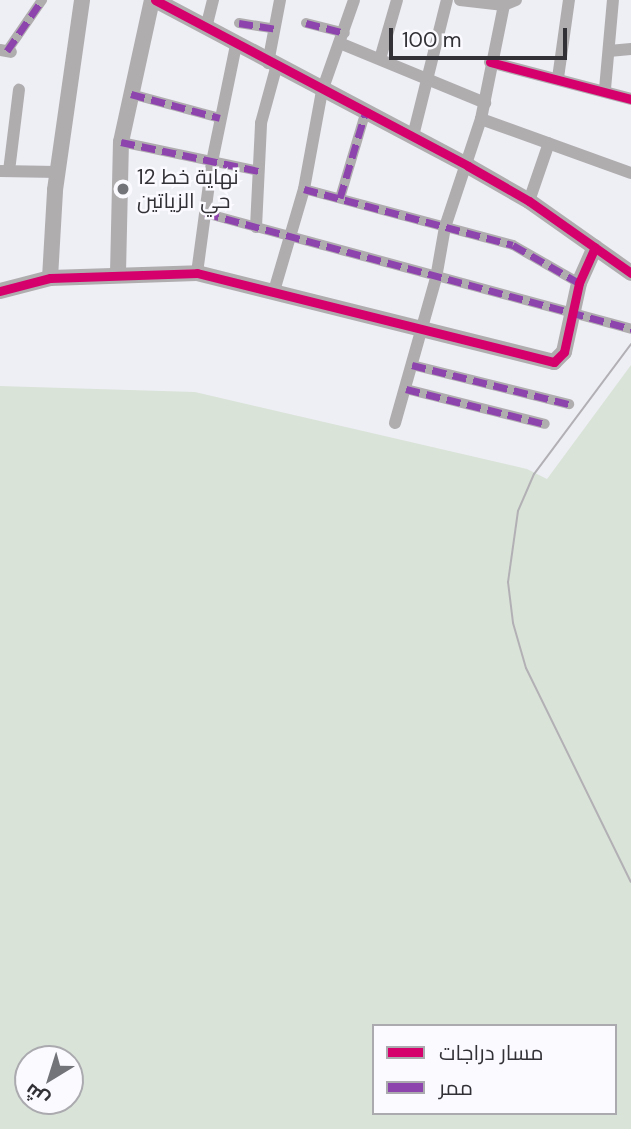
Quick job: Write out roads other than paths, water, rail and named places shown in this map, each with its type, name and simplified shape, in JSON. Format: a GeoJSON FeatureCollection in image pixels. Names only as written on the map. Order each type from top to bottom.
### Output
{"type":"FeatureCollection","features":[{"type":"Feature","properties":{"kind":"street"},"geometry":{"type":"LineString","coordinates":[[6,51],[42,0]]}},
{"type":"Feature","properties":{"kind":"street"},"geometry":{"type":"LineString","coordinates":[[50,278],[57,172],[82,0]]}},
{"type":"Feature","properties":{"kind":"street"},"geometry":{"type":"LineString","coordinates":[[118,273],[121,142],[153,0],[272,66],[366,111],[468,166],[529,201],[631,273]]}},
{"type":"Feature","properties":{"kind":"street"},"geometry":{"type":"LineString","coordinates":[[206,27],[213,0]]}},
{"type":"Feature","properties":{"kind":"street"},"geometry":{"type":"LineString","coordinates":[[256,227],[261,123],[272,66],[279,0]]}},
{"type":"Feature","properties":{"kind":"street"},"geometry":{"type":"LineString","coordinates":[[274,291],[304,189],[322,91],[343,38],[354,0]]}},
{"type":"Feature","properties":{"kind":"street"},"geometry":{"type":"LineString","coordinates":[[380,59],[397,0]]}},
{"type":"Feature","properties":{"kind":"street"},"geometry":{"type":"LineString","coordinates":[[413,136],[447,0]]}},
{"type":"Feature","properties":{"kind":"street"},"geometry":{"type":"LineString","coordinates":[[396,423],[436,278],[444,227],[468,166],[485,103],[490,62],[510,2],[460,0]]}},
{"type":"Feature","properties":{"kind":"street"},"geometry":{"type":"LineString","coordinates":[[558,78],[569,0]]}},
{"type":"Feature","properties":{"kind":"street"},"geometry":{"type":"LineString","coordinates":[[605,89],[613,0]]}},
{"type":"Feature","properties":{"kind":"street"},"geometry":{"type":"LineString","coordinates":[[239,23],[275,29]]}},
{"type":"Feature","properties":{"kind":"street"},"geometry":{"type":"LineString","coordinates":[[306,23],[343,38],[428,82],[485,103]]}},
{"type":"Feature","properties":{"kind":"street"},"geometry":{"type":"LineString","coordinates":[[197,273],[212,162],[236,45]]}},
{"type":"Feature","properties":{"kind":"street"},"geometry":{"type":"LineString","coordinates":[[610,51],[631,49]]}},
{"type":"Feature","properties":{"kind":"street"},"geometry":{"type":"LineString","coordinates":[[490,62],[605,89],[631,99]]}},
{"type":"Feature","properties":{"kind":"street"},"geometry":{"type":"LineString","coordinates":[[19,90],[4,171],[57,172]]}},
{"type":"Feature","properties":{"kind":"street"},"geometry":{"type":"LineString","coordinates":[[131,94],[220,118]]}},
{"type":"Feature","properties":{"kind":"street"},"geometry":{"type":"LineString","coordinates":[[340,198],[366,111]]}},
{"type":"Feature","properties":{"kind":"street"},"geometry":{"type":"LineString","coordinates":[[481,119],[631,173]]}},
{"type":"Feature","properties":{"kind":"street"},"geometry":{"type":"LineString","coordinates":[[121,142],[259,172]]}},
{"type":"Feature","properties":{"kind":"street"},"geometry":{"type":"LineString","coordinates":[[529,201],[549,143]]}},
{"type":"Feature","properties":{"kind":"street"},"geometry":{"type":"LineString","coordinates":[[304,189],[513,245],[579,284]]}},
{"type":"Feature","properties":{"kind":"street"},"geometry":{"type":"LineString","coordinates":[[205,213],[436,278],[573,310],[631,329]]}},
{"type":"Feature","properties":{"kind":"street"},"geometry":{"type":"LineString","coordinates":[[0,291],[50,278],[118,273],[197,273],[559,362],[579,284],[596,247]]}},
{"type":"Feature","properties":{"kind":"street"},"geometry":{"type":"LineString","coordinates":[[412,365],[569,404]]}},
{"type":"Feature","properties":{"kind":"street"},"geometry":{"type":"LineString","coordinates":[[406,389],[545,424]]}},
{"type":"Feature","properties":{"kind":"tram line"},"geometry":{"type":"LineString","coordinates":[[631,344],[534,474],[518,511],[508,582],[513,623],[526,668],[631,882]]}},
{"type":"Feature","properties":{"kind":"place","name":"نهاية خط 12 حي الزياتين"},"geometry":{"type":"Point","coordinates":[123,189]}}]}
